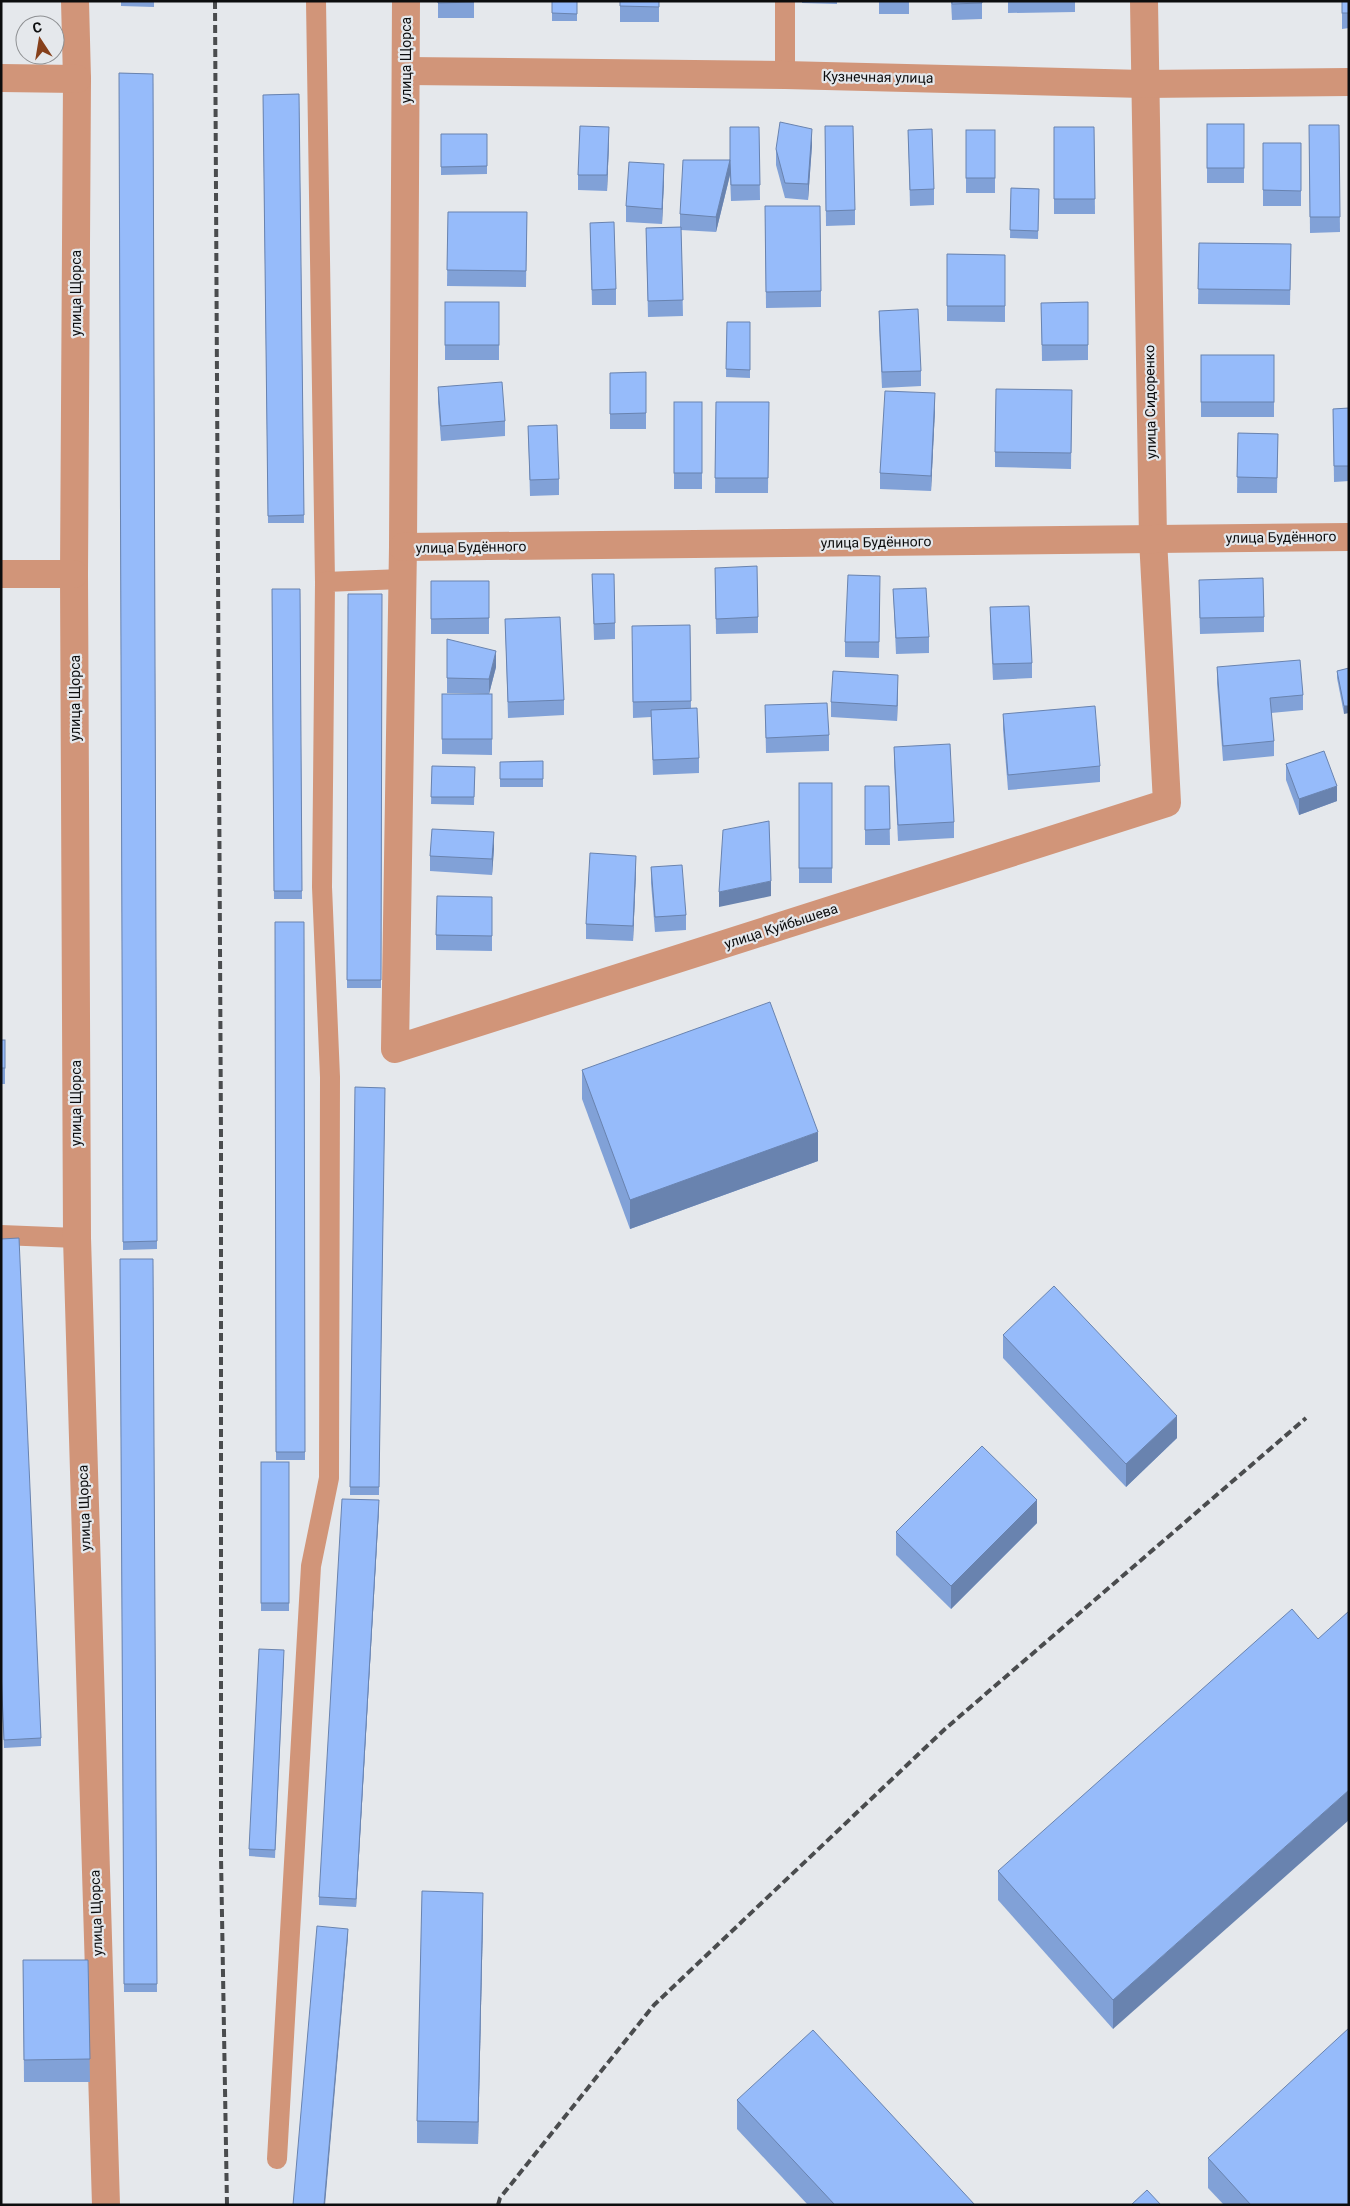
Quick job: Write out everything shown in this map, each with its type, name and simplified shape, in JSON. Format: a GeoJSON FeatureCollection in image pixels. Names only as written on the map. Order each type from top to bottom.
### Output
{"type":"FeatureCollection","features":[{"type":"Feature","properties":{"kind":"street","name":"улица Щорса"},"geometry":{"type":"LineString","coordinates":[[74,1],[78,79],[74,574],[77,1238],[106,2205]]}},
{"type":"Feature","properties":{"kind":"street","name":"улица Щорса"},"geometry":{"type":"LineString","coordinates":[[394,1048],[403,548],[406,1]]}},
{"type":"Feature","properties":{"kind":"street","name":"улица Сидоренко"},"geometry":{"type":"LineString","coordinates":[[1144,1],[1143,84],[1153,539],[1167,803]]}},
{"type":"Feature","properties":{"kind":"street","name":"Кузнечная улица"},"geometry":{"type":"LineString","coordinates":[[407,71],[785,75],[1143,84],[1349,82]]}},
{"type":"Feature","properties":{"kind":"street"},"geometry":{"type":"LineString","coordinates":[[1,78],[78,79]]}},
{"type":"Feature","properties":{"kind":"street","name":"улица Будённого"},"geometry":{"type":"LineString","coordinates":[[403,548],[1349,537]]}},
{"type":"Feature","properties":{"kind":"street"},"geometry":{"type":"LineString","coordinates":[[1,574],[74,574]]}},
{"type":"Feature","properties":{"kind":"street","name":"улица Куйбышева"},"geometry":{"type":"LineString","coordinates":[[394,1048],[1167,803]]}},
{"type":"Feature","properties":{"kind":"lane"},"geometry":{"type":"LineString","coordinates":[[277,2159],[311,1566],[330,1478],[330,1077],[322,887],[325,582],[316,1]]}},
{"type":"Feature","properties":{"kind":"lane"},"geometry":{"type":"LineString","coordinates":[[785,1],[785,75]]}},
{"type":"Feature","properties":{"kind":"lane"},"geometry":{"type":"LineString","coordinates":[[325,582],[402,579]]}},
{"type":"Feature","properties":{"kind":"lane"},"geometry":{"type":"LineString","coordinates":[[1,1235],[77,1238]]}},
{"type":"Feature","properties":{"kind":"building"},"geometry":{"type":"Polygon","coordinates":[[[438,1],[474,1],[474,2],[438,3],[438,1]]]}},
{"type":"Feature","properties":{"kind":"building"},"geometry":{"type":"Polygon","coordinates":[[[552,1],[577,1],[577,14],[552,13],[552,1]]]}},
{"type":"Feature","properties":{"kind":"building"},"geometry":{"type":"Polygon","coordinates":[[[620,1],[659,1],[659,7],[620,6],[620,1]]]}},
{"type":"Feature","properties":{"kind":"building"},"geometry":{"type":"Polygon","coordinates":[[[952,1],[982,1],[982,3],[952,4],[952,1]]]}},
{"type":"Feature","properties":{"kind":"building"},"geometry":{"type":"Polygon","coordinates":[[[1342,1],[1349,1],[1349,13],[1342,13],[1342,1]]]}},
{"type":"Feature","properties":{"kind":"building"},"geometry":{"type":"Polygon","coordinates":[[[119,73],[153,74],[157,1241],[123,1242],[119,73]]]}},
{"type":"Feature","properties":{"kind":"building"},"geometry":{"type":"Polygon","coordinates":[[[299,94],[304,515],[268,516],[263,95],[299,94]]]}},
{"type":"Feature","properties":{"kind":"building"},"geometry":{"type":"Polygon","coordinates":[[[780,122],[812,129],[808,184],[785,183],[776,149],[780,122]]]}},
{"type":"Feature","properties":{"kind":"building"},"geometry":{"type":"Polygon","coordinates":[[[1207,124],[1244,124],[1244,168],[1207,168],[1207,124]]]}},
{"type":"Feature","properties":{"kind":"building"},"geometry":{"type":"Polygon","coordinates":[[[1309,125],[1339,125],[1340,217],[1310,217],[1309,125]]]}},
{"type":"Feature","properties":{"kind":"building"},"geometry":{"type":"Polygon","coordinates":[[[580,126],[609,127],[607,175],[578,175],[580,126]]]}},
{"type":"Feature","properties":{"kind":"building"},"geometry":{"type":"Polygon","coordinates":[[[825,126],[853,126],[855,210],[826,211],[825,126]]]}},
{"type":"Feature","properties":{"kind":"building"},"geometry":{"type":"Polygon","coordinates":[[[730,127],[759,127],[760,185],[731,185],[730,127]]]}},
{"type":"Feature","properties":{"kind":"building"},"geometry":{"type":"Polygon","coordinates":[[[1054,127],[1094,127],[1095,199],[1054,199],[1054,127]]]}},
{"type":"Feature","properties":{"kind":"building"},"geometry":{"type":"Polygon","coordinates":[[[932,129],[934,189],[910,190],[908,130],[932,129]]]}},
{"type":"Feature","properties":{"kind":"building"},"geometry":{"type":"Polygon","coordinates":[[[966,130],[995,130],[995,178],[966,178],[966,130]]]}},
{"type":"Feature","properties":{"kind":"building"},"geometry":{"type":"Polygon","coordinates":[[[441,134],[487,134],[487,166],[441,167],[441,134]]]}},
{"type":"Feature","properties":{"kind":"building"},"geometry":{"type":"Polygon","coordinates":[[[1263,143],[1301,143],[1301,191],[1263,190],[1263,143]]]}},
{"type":"Feature","properties":{"kind":"building"},"geometry":{"type":"Polygon","coordinates":[[[683,160],[730,160],[716,217],[680,214],[683,160]]]}},
{"type":"Feature","properties":{"kind":"building"},"geometry":{"type":"Polygon","coordinates":[[[629,162],[664,164],[662,209],[626,206],[629,162]]]}},
{"type":"Feature","properties":{"kind":"building"},"geometry":{"type":"Polygon","coordinates":[[[1011,188],[1039,189],[1038,231],[1010,230],[1011,188]]]}},
{"type":"Feature","properties":{"kind":"building"},"geometry":{"type":"Polygon","coordinates":[[[765,206],[820,206],[821,291],[766,292],[765,206]]]}},
{"type":"Feature","properties":{"kind":"building"},"geometry":{"type":"Polygon","coordinates":[[[448,212],[527,212],[526,271],[447,270],[448,212]]]}},
{"type":"Feature","properties":{"kind":"building"},"geometry":{"type":"Polygon","coordinates":[[[614,222],[616,289],[592,290],[590,223],[614,222]]]}},
{"type":"Feature","properties":{"kind":"building"},"geometry":{"type":"Polygon","coordinates":[[[681,227],[683,300],[648,301],[646,228],[681,227]]]}},
{"type":"Feature","properties":{"kind":"building"},"geometry":{"type":"Polygon","coordinates":[[[1199,243],[1291,244],[1290,290],[1198,289],[1199,243]]]}},
{"type":"Feature","properties":{"kind":"building"},"geometry":{"type":"Polygon","coordinates":[[[947,254],[1005,255],[1005,306],[947,306],[947,254]]]}},
{"type":"Feature","properties":{"kind":"building"},"geometry":{"type":"Polygon","coordinates":[[[445,302],[499,302],[499,345],[445,345],[445,302]]]}},
{"type":"Feature","properties":{"kind":"building"},"geometry":{"type":"Polygon","coordinates":[[[1088,302],[1088,345],[1042,345],[1041,303],[1088,302]]]}},
{"type":"Feature","properties":{"kind":"building"},"geometry":{"type":"Polygon","coordinates":[[[918,309],[921,371],[882,372],[879,311],[918,309]]]}},
{"type":"Feature","properties":{"kind":"building"},"geometry":{"type":"Polygon","coordinates":[[[727,322],[750,322],[750,370],[726,369],[727,322]]]}},
{"type":"Feature","properties":{"kind":"building"},"geometry":{"type":"Polygon","coordinates":[[[1201,355],[1274,355],[1274,402],[1201,402],[1201,355]]]}},
{"type":"Feature","properties":{"kind":"building"},"geometry":{"type":"Polygon","coordinates":[[[646,372],[646,413],[610,414],[610,373],[646,372]]]}},
{"type":"Feature","properties":{"kind":"building"},"geometry":{"type":"Polygon","coordinates":[[[502,382],[505,421],[441,426],[438,387],[502,382]]]}},
{"type":"Feature","properties":{"kind":"building"},"geometry":{"type":"Polygon","coordinates":[[[996,389],[1072,390],[1071,453],[995,452],[996,389]]]}},
{"type":"Feature","properties":{"kind":"building"},"geometry":{"type":"Polygon","coordinates":[[[885,391],[935,393],[931,476],[880,473],[885,391]]]}},
{"type":"Feature","properties":{"kind":"building"},"geometry":{"type":"Polygon","coordinates":[[[674,402],[702,402],[702,473],[674,473],[674,402]]]}},
{"type":"Feature","properties":{"kind":"building"},"geometry":{"type":"Polygon","coordinates":[[[716,402],[769,402],[768,478],[715,478],[716,402]]]}},
{"type":"Feature","properties":{"kind":"building"},"geometry":{"type":"Polygon","coordinates":[[[1349,408],[1349,466],[1334,466],[1333,409],[1349,408]]]}},
{"type":"Feature","properties":{"kind":"building"},"geometry":{"type":"Polygon","coordinates":[[[557,425],[559,479],[530,480],[528,426],[557,425]]]}},
{"type":"Feature","properties":{"kind":"building"},"geometry":{"type":"Polygon","coordinates":[[[1238,433],[1278,434],[1277,478],[1237,477],[1238,433]]]}},
{"type":"Feature","properties":{"kind":"building"},"geometry":{"type":"Polygon","coordinates":[[[757,566],[758,617],[716,619],[715,568],[757,566]]]}},
{"type":"Feature","properties":{"kind":"building"},"geometry":{"type":"Polygon","coordinates":[[[592,574],[614,574],[615,623],[594,624],[592,574]]]}},
{"type":"Feature","properties":{"kind":"building"},"geometry":{"type":"Polygon","coordinates":[[[848,575],[880,576],[879,642],[845,642],[848,575]]]}},
{"type":"Feature","properties":{"kind":"building"},"geometry":{"type":"Polygon","coordinates":[[[1263,578],[1264,617],[1200,618],[1199,580],[1263,578]]]}},
{"type":"Feature","properties":{"kind":"building"},"geometry":{"type":"Polygon","coordinates":[[[431,581],[489,581],[489,618],[431,619],[431,581]]]}},
{"type":"Feature","properties":{"kind":"building"},"geometry":{"type":"Polygon","coordinates":[[[926,588],[929,637],[896,638],[893,589],[926,588]]]}},
{"type":"Feature","properties":{"kind":"building"},"geometry":{"type":"Polygon","coordinates":[[[272,589],[300,589],[302,891],[274,891],[272,589]]]}},
{"type":"Feature","properties":{"kind":"building"},"geometry":{"type":"Polygon","coordinates":[[[348,594],[382,594],[381,980],[347,980],[348,594]]]}},
{"type":"Feature","properties":{"kind":"building"},"geometry":{"type":"Polygon","coordinates":[[[1029,606],[1032,663],[993,664],[990,607],[1029,606]]]}},
{"type":"Feature","properties":{"kind":"building"},"geometry":{"type":"Polygon","coordinates":[[[560,617],[564,700],[508,702],[505,619],[560,617]]]}},
{"type":"Feature","properties":{"kind":"building"},"geometry":{"type":"Polygon","coordinates":[[[690,625],[691,701],[633,702],[632,626],[690,625]]]}},
{"type":"Feature","properties":{"kind":"building"},"geometry":{"type":"Polygon","coordinates":[[[447,639],[496,651],[489,679],[447,678],[447,639]]]}},
{"type":"Feature","properties":{"kind":"building"},"geometry":{"type":"Polygon","coordinates":[[[1300,660],[1303,695],[1270,698],[1274,741],[1223,746],[1217,667],[1300,660]]]}},
{"type":"Feature","properties":{"kind":"building"},"geometry":{"type":"Polygon","coordinates":[[[1349,668],[1349,706],[1344,706],[1337,671],[1349,668]]]}},
{"type":"Feature","properties":{"kind":"building"},"geometry":{"type":"Polygon","coordinates":[[[833,671],[898,675],[897,706],[831,702],[833,671]]]}},
{"type":"Feature","properties":{"kind":"building"},"geometry":{"type":"Polygon","coordinates":[[[442,694],[492,694],[492,739],[442,739],[442,694]]]}},
{"type":"Feature","properties":{"kind":"building"},"geometry":{"type":"Polygon","coordinates":[[[827,703],[829,735],[766,738],[765,705],[827,703]]]}},
{"type":"Feature","properties":{"kind":"building"},"geometry":{"type":"Polygon","coordinates":[[[1095,706],[1100,766],[1008,775],[1003,714],[1095,706]]]}},
{"type":"Feature","properties":{"kind":"building"},"geometry":{"type":"Polygon","coordinates":[[[697,708],[699,758],[653,760],[651,710],[697,708]]]}},
{"type":"Feature","properties":{"kind":"building"},"geometry":{"type":"Polygon","coordinates":[[[950,744],[954,822],[898,825],[894,747],[950,744]]]}},
{"type":"Feature","properties":{"kind":"building"},"geometry":{"type":"Polygon","coordinates":[[[1324,751],[1337,786],[1299,799],[1286,764],[1324,751]]]}},
{"type":"Feature","properties":{"kind":"building"},"geometry":{"type":"Polygon","coordinates":[[[543,761],[543,779],[500,779],[500,762],[543,761]]]}},
{"type":"Feature","properties":{"kind":"building"},"geometry":{"type":"Polygon","coordinates":[[[432,766],[475,767],[474,797],[431,797],[432,766]]]}},
{"type":"Feature","properties":{"kind":"building"},"geometry":{"type":"Polygon","coordinates":[[[799,783],[832,783],[832,868],[799,868],[799,783]]]}},
{"type":"Feature","properties":{"kind":"building"},"geometry":{"type":"Polygon","coordinates":[[[865,786],[889,786],[890,829],[865,830],[865,786]]]}},
{"type":"Feature","properties":{"kind":"building"},"geometry":{"type":"Polygon","coordinates":[[[769,821],[771,881],[719,892],[723,830],[769,821]]]}},
{"type":"Feature","properties":{"kind":"building"},"geometry":{"type":"Polygon","coordinates":[[[432,829],[494,832],[492,859],[430,856],[432,829]]]}},
{"type":"Feature","properties":{"kind":"building"},"geometry":{"type":"Polygon","coordinates":[[[590,853],[636,856],[633,926],[586,924],[590,853]]]}},
{"type":"Feature","properties":{"kind":"building"},"geometry":{"type":"Polygon","coordinates":[[[682,865],[686,915],[655,917],[651,867],[682,865]]]}},
{"type":"Feature","properties":{"kind":"building"},"geometry":{"type":"Polygon","coordinates":[[[437,896],[492,897],[492,936],[436,935],[437,896]]]}},
{"type":"Feature","properties":{"kind":"building"},"geometry":{"type":"Polygon","coordinates":[[[275,922],[304,922],[305,1452],[276,1452],[275,922]]]}},
{"type":"Feature","properties":{"kind":"building"},"geometry":{"type":"Polygon","coordinates":[[[770,1002],[818,1132],[630,1200],[582,1070],[770,1002]]]}},
{"type":"Feature","properties":{"kind":"building"},"geometry":{"type":"Polygon","coordinates":[[[1,1040],[5,1040],[5,1068],[1,1068],[1,1040]]]}},
{"type":"Feature","properties":{"kind":"building"},"geometry":{"type":"Polygon","coordinates":[[[355,1087],[385,1088],[379,1487],[350,1487],[355,1087]]]}},
{"type":"Feature","properties":{"kind":"building"},"geometry":{"type":"Polygon","coordinates":[[[19,1238],[41,1738],[4,1740],[1,1670],[1,1239],[19,1238]]]}},
{"type":"Feature","properties":{"kind":"building"},"geometry":{"type":"Polygon","coordinates":[[[120,1259],[153,1259],[157,1984],[124,1984],[120,1259]]]}},
{"type":"Feature","properties":{"kind":"building"},"geometry":{"type":"Polygon","coordinates":[[[1054,1286],[1177,1416],[1126,1464],[1003,1335],[1054,1286]]]}},
{"type":"Feature","properties":{"kind":"building"},"geometry":{"type":"Polygon","coordinates":[[[982,1446],[1037,1500],[951,1586],[896,1532],[982,1446]]]}},
{"type":"Feature","properties":{"kind":"building"},"geometry":{"type":"Polygon","coordinates":[[[261,1462],[289,1462],[289,1603],[261,1603],[261,1462]]]}},
{"type":"Feature","properties":{"kind":"building"},"geometry":{"type":"Polygon","coordinates":[[[342,1499],[379,1500],[356,1899],[319,1897],[342,1499]]]}},
{"type":"Feature","properties":{"kind":"building"},"geometry":{"type":"Polygon","coordinates":[[[1292,1609],[1318,1639],[1349,1611],[1349,1790],[1113,2000],[998,1871],[1292,1609]]]}},
{"type":"Feature","properties":{"kind":"building"},"geometry":{"type":"Polygon","coordinates":[[[259,1649],[284,1650],[275,1850],[249,1849],[259,1649]]]}},
{"type":"Feature","properties":{"kind":"building"},"geometry":{"type":"Polygon","coordinates":[[[422,1891],[483,1893],[478,2122],[417,2121],[422,1891]]]}},
{"type":"Feature","properties":{"kind":"building"},"geometry":{"type":"Polygon","coordinates":[[[317,1926],[348,1929],[324,2205],[293,2205],[317,1926]]]}},
{"type":"Feature","properties":{"kind":"building"},"geometry":{"type":"Polygon","coordinates":[[[23,1960],[88,1960],[90,2059],[24,2060],[23,1960]]]}},
{"type":"Feature","properties":{"kind":"building"},"geometry":{"type":"Polygon","coordinates":[[[1349,2028],[1349,2205],[1251,2205],[1208,2158],[1349,2028]]]}},
{"type":"Feature","properties":{"kind":"building"},"geometry":{"type":"Polygon","coordinates":[[[813,2030],[975,2205],[835,2205],[737,2100],[813,2030]]]}},
{"type":"Feature","properties":{"kind":"building"},"geometry":{"type":"Polygon","coordinates":[[[1147,2190],[1161,2205],[1131,2205],[1147,2190]]]}},
{"type":"Feature","properties":{"kind":"railway"},"geometry":{"type":"LineString","coordinates":[[215,1],[221,1137],[221,1857],[227,2205]]}},
{"type":"Feature","properties":{"kind":"railway"},"geometry":{"type":"LineString","coordinates":[[498,2205],[500,2198],[654,2005],[945,1729],[1306,1418]]}}]}
